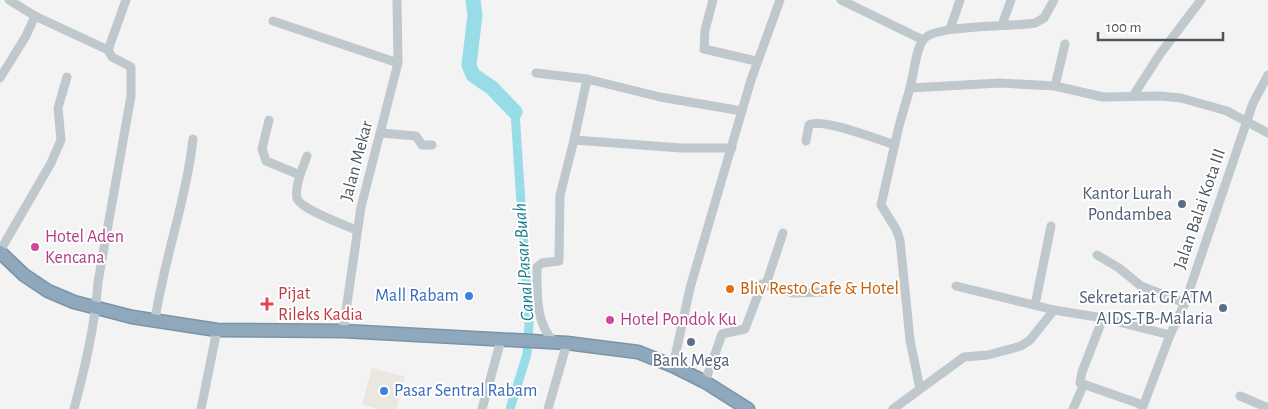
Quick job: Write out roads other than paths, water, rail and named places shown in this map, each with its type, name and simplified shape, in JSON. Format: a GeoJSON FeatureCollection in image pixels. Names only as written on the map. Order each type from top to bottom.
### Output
{"type":"FeatureCollection","features":[{"type":"Feature","properties":{"kind":"highway"},"geometry":{"type":"LineString","coordinates":[[0,252],[24,275],[48,291],[96,308],[218,330],[343,331],[567,343],[638,352],[705,382],[748,409]]}},
{"type":"Feature","properties":{"kind":"street"},"geometry":{"type":"LineString","coordinates":[[9,0],[35,16],[108,50],[112,57],[131,67],[132,71],[131,96],[98,282],[96,308],[88,352],[74,409]]}},
{"type":"Feature","properties":{"kind":"street"},"geometry":{"type":"LineString","coordinates":[[108,50],[126,0]]}},
{"type":"Feature","properties":{"kind":"street","name":"Jalan Mekar"},"geometry":{"type":"LineString","coordinates":[[343,331],[356,230],[365,187],[398,64],[398,0]]}},
{"type":"Feature","properties":{"kind":"street"},"geometry":{"type":"LineString","coordinates":[[713,0],[705,30],[704,50],[756,61]]}},
{"type":"Feature","properties":{"kind":"street"},"geometry":{"type":"LineString","coordinates":[[672,366],[690,288],[756,61],[780,0]]}},
{"type":"Feature","properties":{"kind":"street"},"geometry":{"type":"LineString","coordinates":[[841,0],[923,40]]}},
{"type":"Feature","properties":{"kind":"street"},"geometry":{"type":"LineString","coordinates":[[950,29],[960,0]]}},
{"type":"Feature","properties":{"kind":"street"},"geometry":{"type":"LineString","coordinates":[[1002,25],[1011,0]]}},
{"type":"Feature","properties":{"kind":"street"},"geometry":{"type":"LineString","coordinates":[[920,389],[910,340],[900,240],[896,229],[881,205],[923,40],[929,34],[950,29],[1039,22],[1044,18],[1054,0]]}},
{"type":"Feature","properties":{"kind":"street"},"geometry":{"type":"LineString","coordinates":[[1133,96],[1160,54],[1200,0]]}},
{"type":"Feature","properties":{"kind":"street"},"geometry":{"type":"LineString","coordinates":[[0,78],[26,36],[35,16]]}},
{"type":"Feature","properties":{"kind":"street"},"geometry":{"type":"LineString","coordinates":[[273,21],[398,64]]}},
{"type":"Feature","properties":{"kind":"street"},"geometry":{"type":"LineString","coordinates":[[1055,86],[1064,44]]}},
{"type":"Feature","properties":{"kind":"street"},"geometry":{"type":"LineString","coordinates":[[536,73],[587,78],[660,97],[742,111]]}},
{"type":"Feature","properties":{"kind":"street","name":"Jalan Balai Kota III"},"geometry":{"type":"LineString","coordinates":[[1143,407],[1170,335],[1185,303],[1260,86],[1268,75]]}},
{"type":"Feature","properties":{"kind":"street"},"geometry":{"type":"LineString","coordinates":[[0,252],[51,163],[61,140],[58,108],[67,77]]}},
{"type":"Feature","properties":{"kind":"street"},"geometry":{"type":"LineString","coordinates":[[548,342],[541,320],[537,267],[542,263],[557,262],[560,259],[560,195],[587,78]]}},
{"type":"Feature","properties":{"kind":"street"},"geometry":{"type":"LineString","coordinates":[[910,88],[1000,82],[1055,86],[1103,97],[1160,96],[1199,102],[1248,120],[1268,133]]}},
{"type":"Feature","properties":{"kind":"street"},"geometry":{"type":"LineString","coordinates":[[269,120],[262,155],[266,162],[271,165],[300,175]]}},
{"type":"Feature","properties":{"kind":"street"},"geometry":{"type":"LineString","coordinates":[[806,141],[809,125],[814,122],[895,145]]}},
{"type":"Feature","properties":{"kind":"street"},"geometry":{"type":"LineString","coordinates":[[381,133],[416,136],[422,144],[432,145]]}},
{"type":"Feature","properties":{"kind":"street"},"geometry":{"type":"LineString","coordinates":[[155,320],[166,263],[188,178],[193,139]]}},
{"type":"Feature","properties":{"kind":"street"},"geometry":{"type":"LineString","coordinates":[[574,140],[681,148],[732,148]]}},
{"type":"Feature","properties":{"kind":"street"},"geometry":{"type":"LineString","coordinates":[[307,156],[300,175],[296,197],[298,202],[356,230]]}},
{"type":"Feature","properties":{"kind":"street"},"geometry":{"type":"LineString","coordinates":[[1035,305],[1051,226]]}},
{"type":"Feature","properties":{"kind":"street"},"geometry":{"type":"LineString","coordinates":[[766,284],[783,233]]}},
{"type":"Feature","properties":{"kind":"street"},"geometry":{"type":"LineString","coordinates":[[1097,255],[1119,268],[1141,286],[1185,303]]}},
{"type":"Feature","properties":{"kind":"street"},"geometry":{"type":"LineString","coordinates":[[705,382],[722,334],[745,329],[761,286],[766,284],[793,293],[824,292]]}},
{"type":"Feature","properties":{"kind":"street"},"geometry":{"type":"LineString","coordinates":[[956,286],[1054,310],[1103,318],[1170,335]]}},
{"type":"Feature","properties":{"kind":"street"},"geometry":{"type":"LineString","coordinates":[[893,409],[964,357],[988,356],[1021,346],[1030,340],[1054,310]]}},
{"type":"Feature","properties":{"kind":"street"},"geometry":{"type":"LineString","coordinates":[[1073,409],[1082,386],[1080,381],[1082,372],[1103,318]]}},
{"type":"Feature","properties":{"kind":"street"},"geometry":{"type":"LineString","coordinates":[[200,409],[218,330]]}},
{"type":"Feature","properties":{"kind":"street"},"geometry":{"type":"LineString","coordinates":[[482,409],[506,340]]}},
{"type":"Feature","properties":{"kind":"street"},"geometry":{"type":"LineString","coordinates":[[548,409],[567,343]]}},
{"type":"Feature","properties":{"kind":"street"},"geometry":{"type":"LineString","coordinates":[[1082,386],[1143,407]]}},
{"type":"Feature","properties":{"kind":"street"},"geometry":{"type":"LineString","coordinates":[[1240,396],[1268,408]]}},
{"type":"Feature","properties":{"kind":"waterway"},"geometry":{"type":"LineString","coordinates":[[473,0],[475,15],[469,65],[473,75],[492,88],[515,112]]}},
{"type":"Feature","properties":{"kind":"waterway","name":"Canal Pasar Buah"},"geometry":{"type":"LineString","coordinates":[[510,409],[527,354],[529,325],[515,112]]}},
{"type":"Feature","properties":{"kind":"place","name":"Kantor Lurah Pondambea"},"geometry":{"type":"Point","coordinates":[1182,204]}},
{"type":"Feature","properties":{"kind":"place","name":"Hotel Aden Kencana"},"geometry":{"type":"Point","coordinates":[35,247]}},
{"type":"Feature","properties":{"kind":"place","name":"Bliv Resto Cafe & Hotel"},"geometry":{"type":"Point","coordinates":[730,289]}},
{"type":"Feature","properties":{"kind":"place","name":"Mall Rabam"},"geometry":{"type":"Point","coordinates":[469,296]}},
{"type":"Feature","properties":{"kind":"place","name":"Pijat Rileks Kadia"},"geometry":{"type":"Point","coordinates":[267,304]}},
{"type":"Feature","properties":{"kind":"place","name":"Sekretariat GF ATM AIDS-TB-Malaria"},"geometry":{"type":"Point","coordinates":[1223,308]}},
{"type":"Feature","properties":{"kind":"place","name":"Hotel Pondok Ku"},"geometry":{"type":"Point","coordinates":[610,320]}},
{"type":"Feature","properties":{"kind":"place","name":"Bank Mega"},"geometry":{"type":"Point","coordinates":[691,342]}},
{"type":"Feature","properties":{"kind":"place","name":"Pasar Sentral Rabam"},"geometry":{"type":"Point","coordinates":[384,391]}}]}
